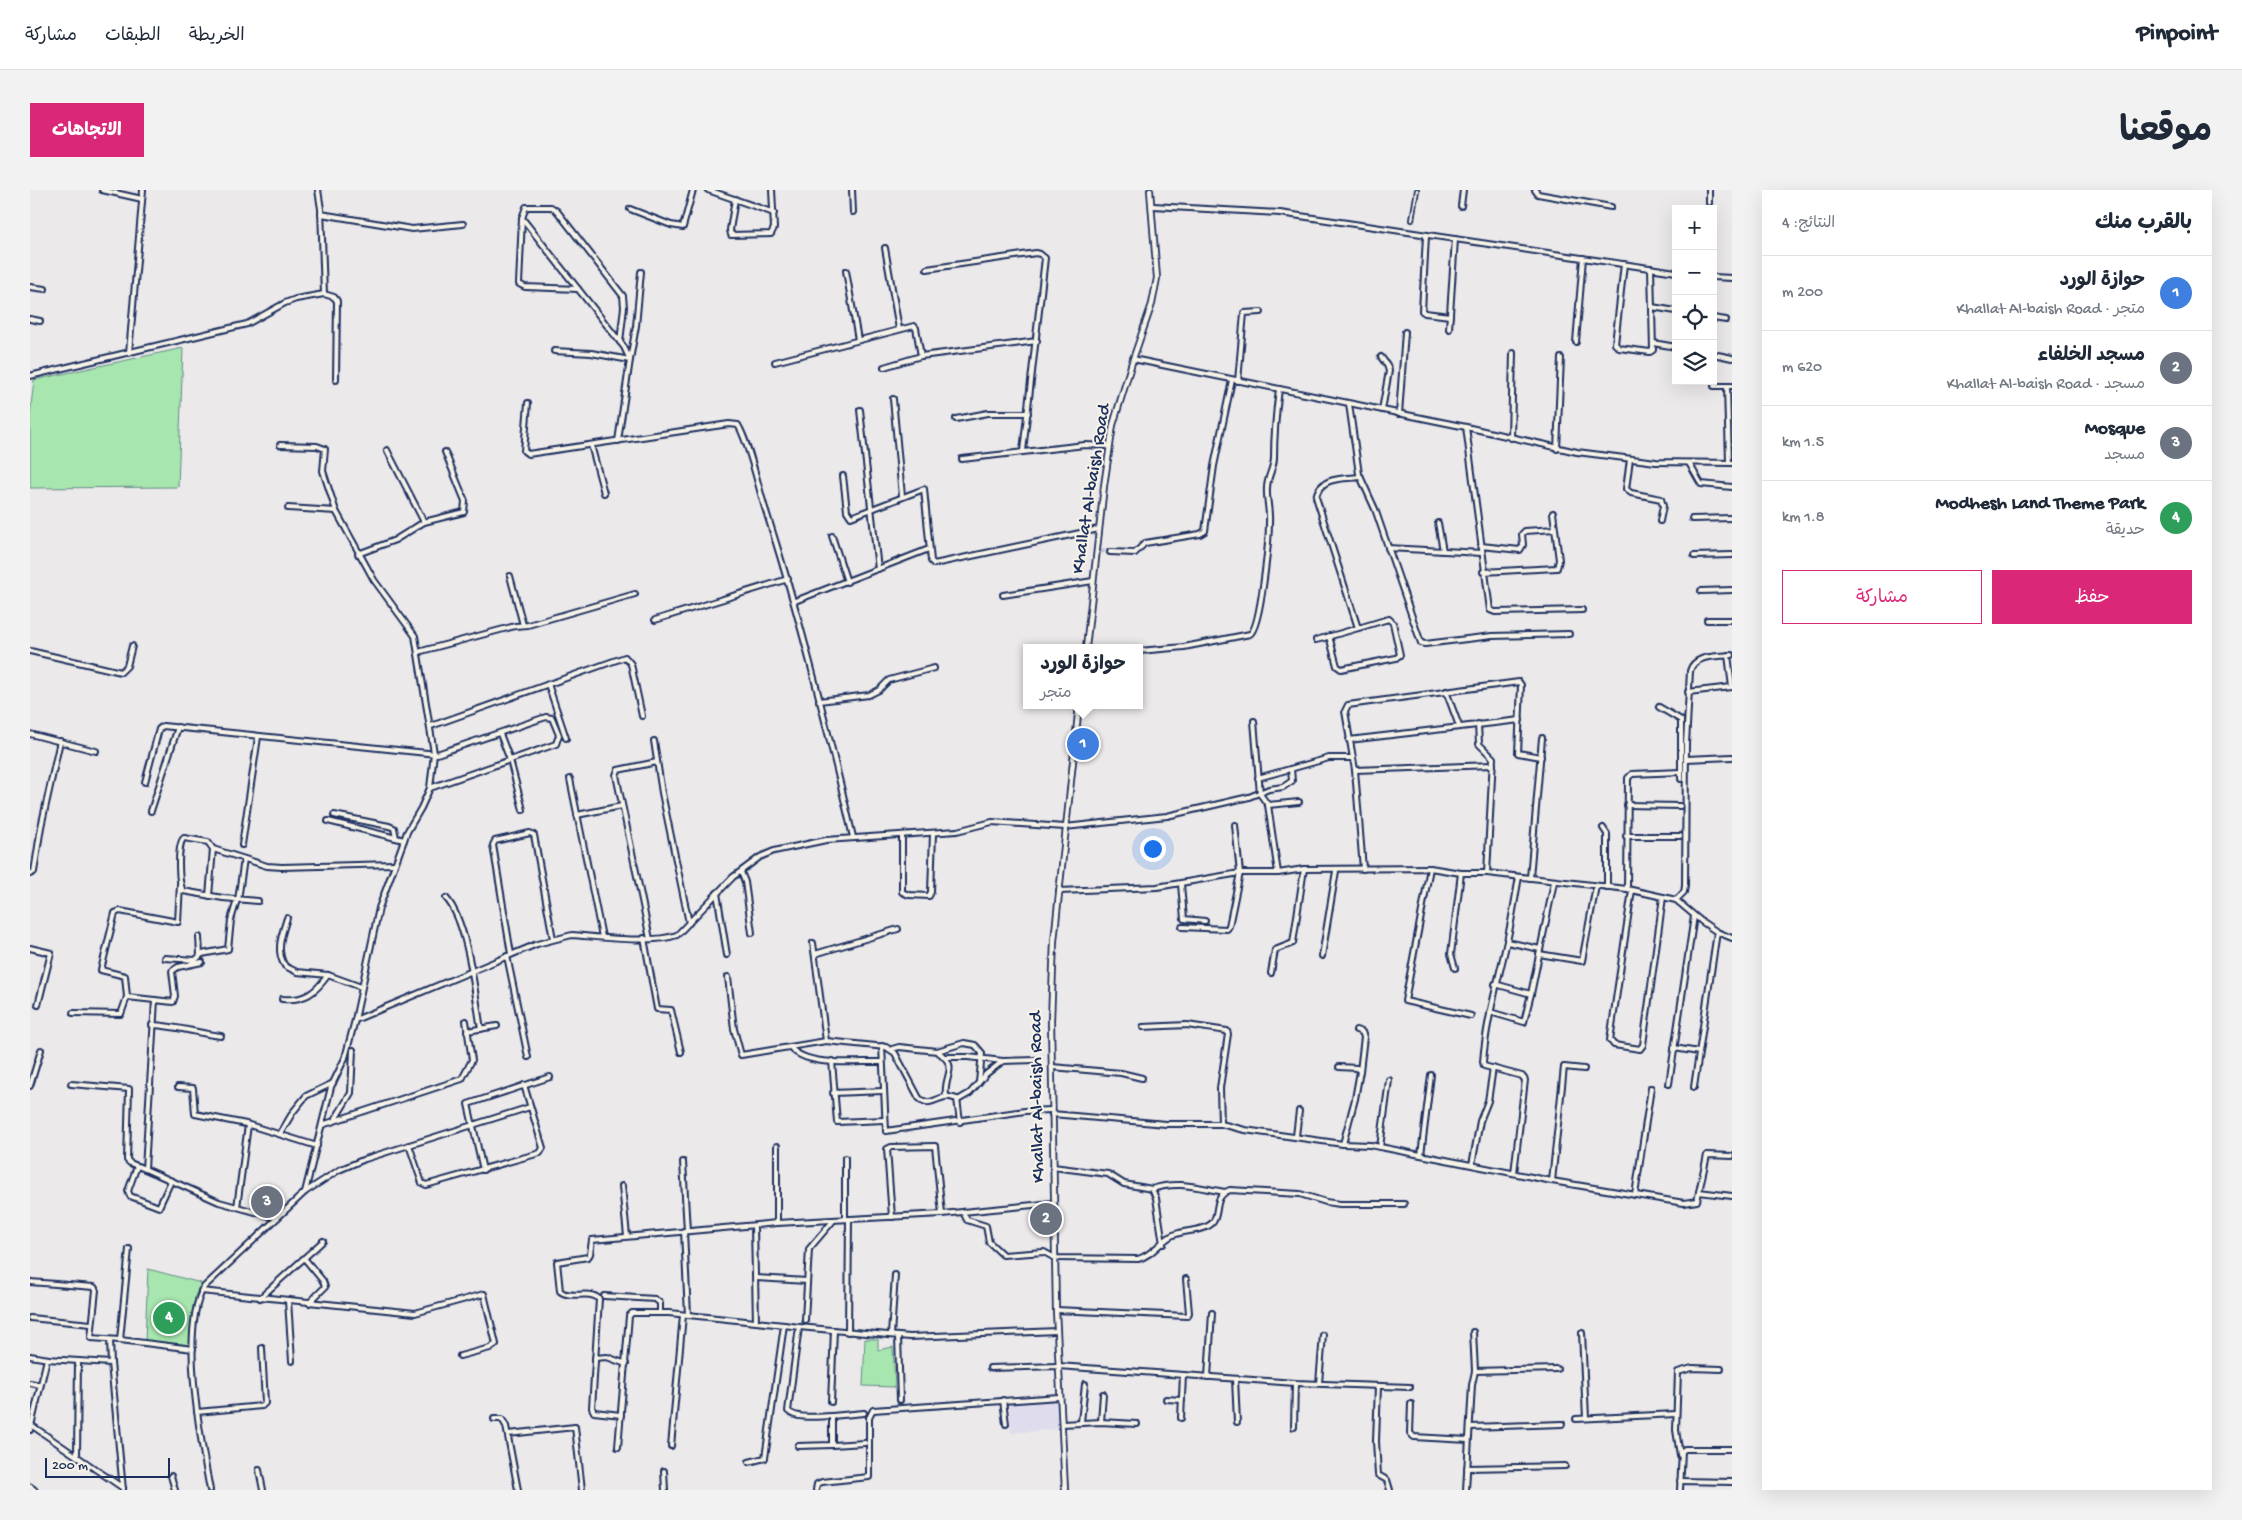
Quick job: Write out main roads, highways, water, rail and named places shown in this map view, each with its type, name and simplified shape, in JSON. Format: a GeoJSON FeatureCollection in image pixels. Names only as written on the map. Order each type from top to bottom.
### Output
{"type":"FeatureCollection","features":[{"type":"Feature","properties":{"kind":"main road"},"geometry":{"type":"LineString","coordinates":[[30,1487],[34,1490]]}},
{"type":"Feature","properties":{"kind":"tunnel"},"geometry":{"type":"LineString","coordinates":[[1101,551],[1110,552]]}},
{"type":"Feature","properties":{"kind":"place","name":"حوازة الورد"},"geometry":{"type":"Point","coordinates":[1083,744]}},
{"type":"Feature","properties":{"kind":"place","name":"Mosque"},"geometry":{"type":"Point","coordinates":[267,1202]}},
{"type":"Feature","properties":{"kind":"place","name":"مسجد الخلفاء"},"geometry":{"type":"Point","coordinates":[1046,1219]}},
{"type":"Feature","properties":{"kind":"place","name":"Modhesh Land Theme Park"},"geometry":{"type":"Point","coordinates":[169,1318]}}]}
